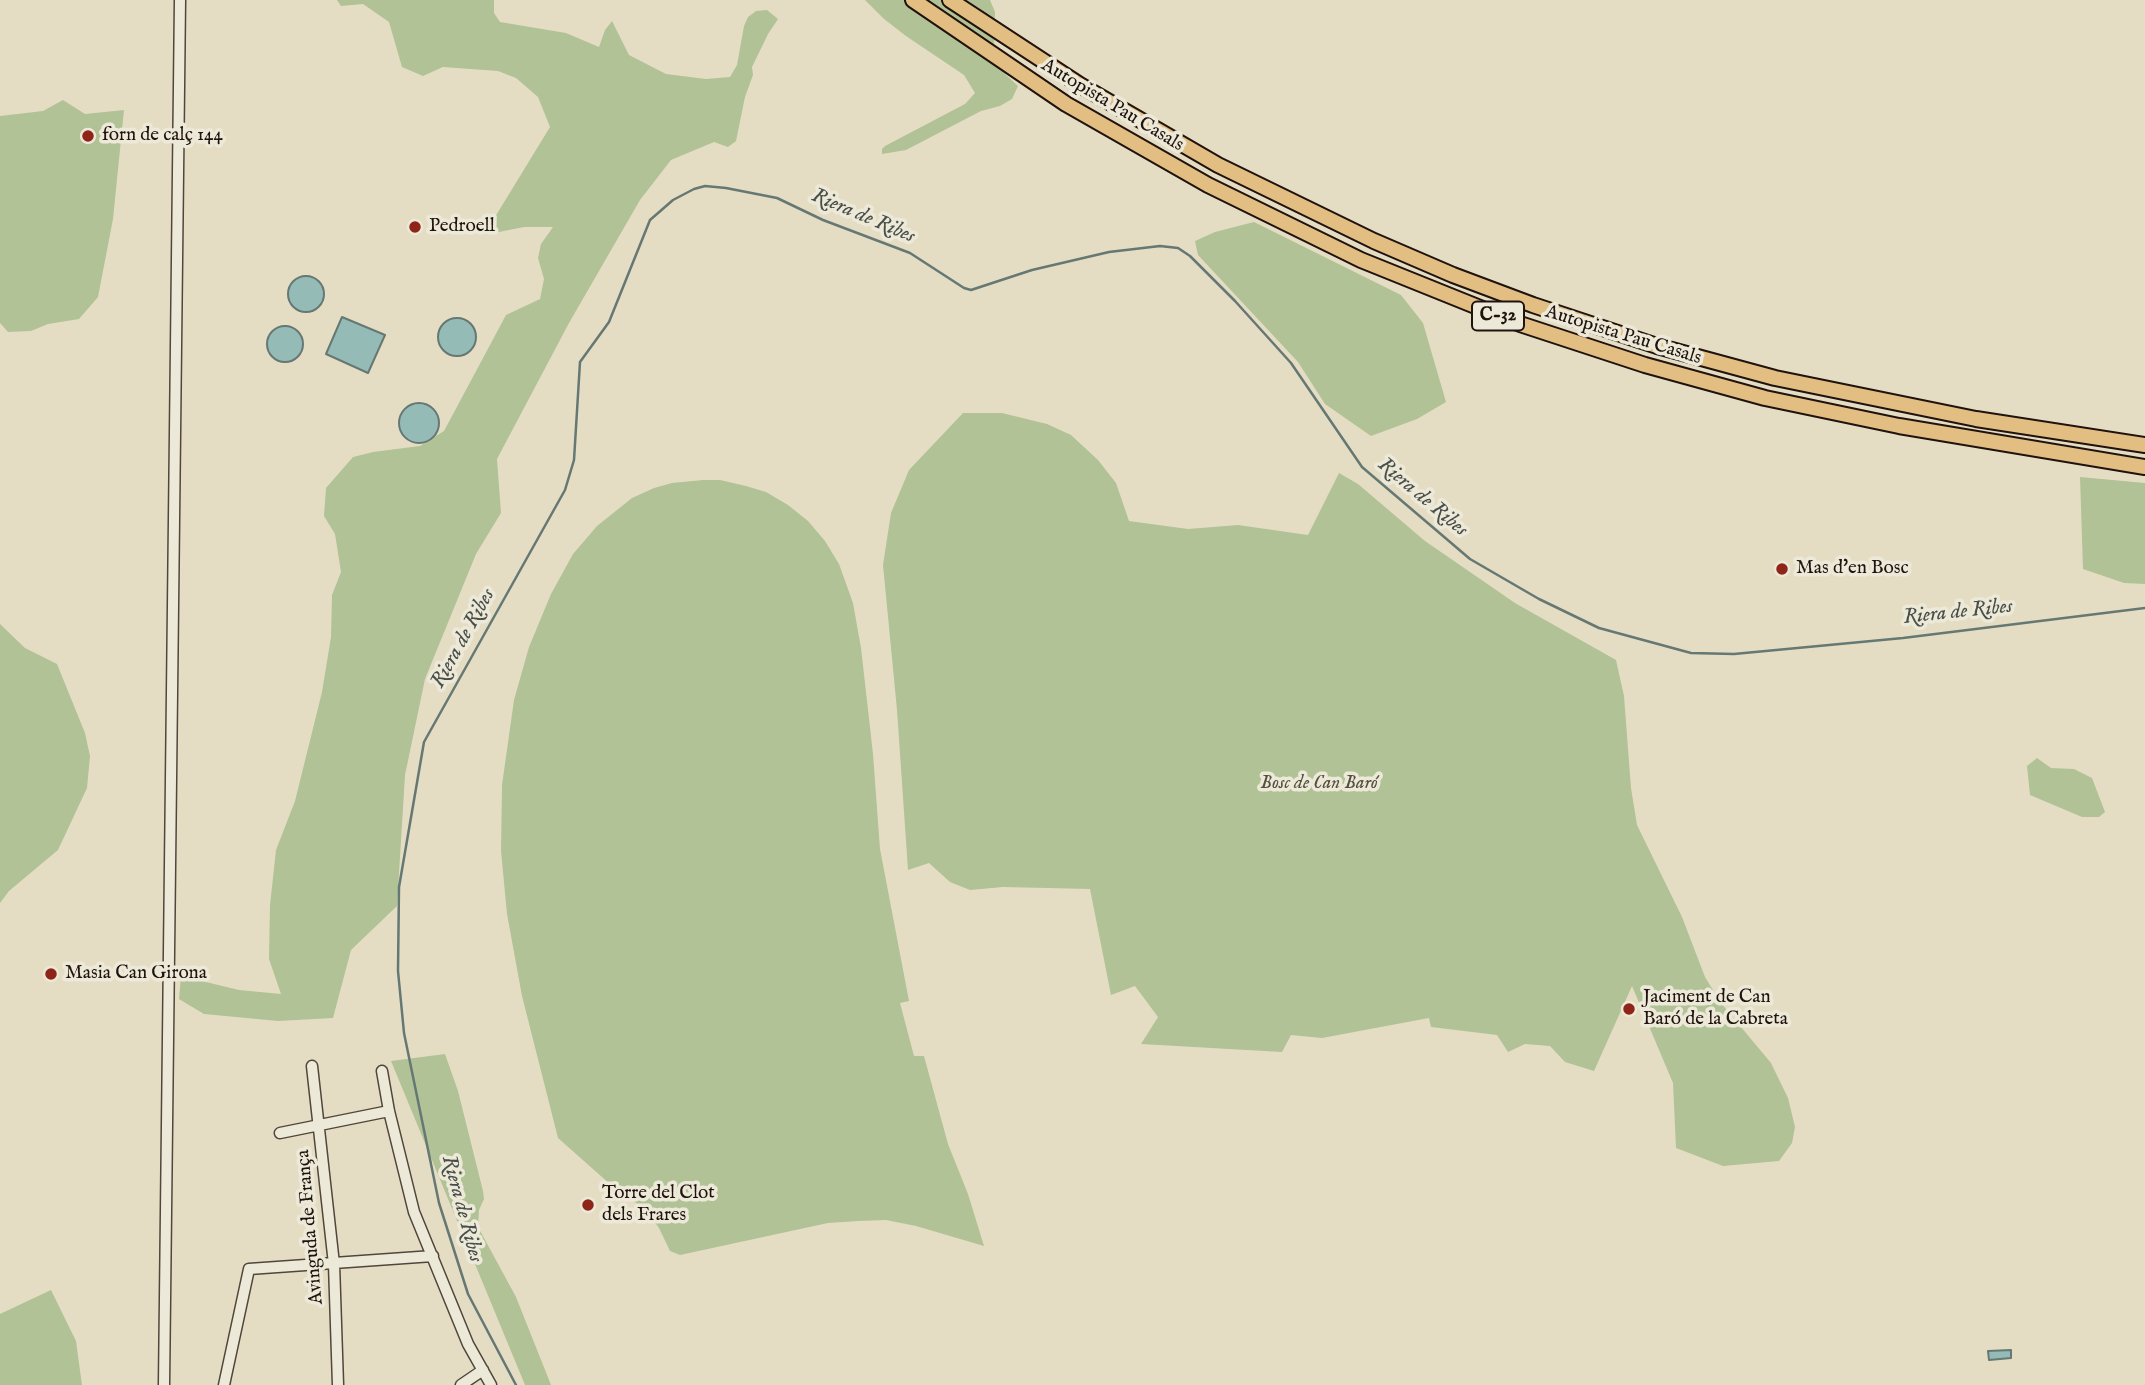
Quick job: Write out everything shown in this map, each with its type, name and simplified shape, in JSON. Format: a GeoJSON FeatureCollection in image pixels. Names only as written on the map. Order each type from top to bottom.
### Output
{"type":"FeatureCollection","features":[{"type":"Feature","properties":{"kind":"highway","name":"Autopista Pau Casals"},"geometry":{"type":"LineString","coordinates":[[913,0],[1066,104],[1208,185],[1361,260],[1520,324],[1645,365],[1776,400],[1899,426],[2145,467]]}},
{"type":"Feature","properties":{"kind":"highway","name":"Autopista Pau Casals"},"geometry":{"type":"LineString","coordinates":[[950,0],[1080,86],[1218,165],[1374,241],[1510,296],[1657,346],[1775,378],[1976,419],[2145,445]]}},
{"type":"Feature","properties":{"kind":"street"},"geometry":{"type":"LineString","coordinates":[[164,1385],[180,0]]}},
{"type":"Feature","properties":{"kind":"street","name":"Avinguda de França"},"geometry":{"type":"LineString","coordinates":[[312,1066],[334,1264],[338,1385]]}},
{"type":"Feature","properties":{"kind":"street"},"geometry":{"type":"LineString","coordinates":[[382,1071],[414,1212],[468,1344],[491,1385]]}},
{"type":"Feature","properties":{"kind":"street"},"geometry":{"type":"LineString","coordinates":[[281,1133],[389,1111]]}},
{"type":"Feature","properties":{"kind":"street"},"geometry":{"type":"LineString","coordinates":[[224,1385],[249,1269],[433,1256]]}},
{"type":"Feature","properties":{"kind":"street"},"geometry":{"type":"LineString","coordinates":[[461,1385],[483,1370]]}},
{"type":"Feature","properties":{"kind":"green space"},"geometry":{"type":"Polygon","coordinates":[[[337,0],[494,0],[494,13],[500,22],[566,33],[599,47],[605,30],[612,21],[629,55],[666,74],[706,79],[730,77],[737,65],[748,17],[756,11],[767,10],[778,19],[752,67],[753,75],[745,97],[736,141],[728,147],[714,142],[671,160],[640,200],[569,323],[497,459],[501,513],[476,554],[425,679],[405,775],[397,906],[351,950],[333,1018],[278,1021],[204,1014],[179,999],[181,976],[239,990],[281,994],[269,959],[270,905],[276,850],[295,801],[322,692],[331,637],[332,595],[341,572],[335,534],[324,516],[326,488],[353,457],[420,446],[444,431],[506,315],[540,299],[544,279],[538,258],[541,244],[553,227],[524,227],[484,235],[550,127],[538,97],[516,78],[498,71],[443,67],[423,76],[402,67],[389,22],[363,4],[341,6],[337,0]]]}},
{"type":"Feature","properties":{"kind":"green space"},"geometry":{"type":"Polygon","coordinates":[[[865,0],[990,0],[995,12],[994,49],[1004,73],[1018,86],[1012,99],[1000,106],[981,111],[906,150],[882,154],[885,146],[965,104],[975,93],[964,75],[906,36],[865,0]]]}},
{"type":"Feature","properties":{"kind":"green space"},"geometry":{"type":"Polygon","coordinates":[[[63,100],[85,114],[124,110],[113,219],[98,297],[79,319],[48,324],[31,331],[8,332],[0,323],[0,116],[43,111],[63,100]]]}},
{"type":"Feature","properties":{"kind":"green space"},"geometry":{"type":"Polygon","coordinates":[[[1254,222],[1401,295],[1423,323],[1446,402],[1417,419],[1371,436],[1325,404],[1298,362],[1198,255],[1195,241],[1215,232],[1254,222]]]}},
{"type":"Feature","properties":{"kind":"green space","name":"Bosc de Can Baró"},"geometry":{"type":"Polygon","coordinates":[[[963,413],[1002,413],[1047,424],[1071,435],[1098,460],[1116,483],[1129,521],[1188,529],[1238,525],[1308,535],[1339,473],[1358,484],[1425,541],[1515,603],[1616,660],[1624,696],[1631,788],[1637,825],[1682,917],[1705,977],[1721,1003],[1771,1063],[1788,1098],[1795,1127],[1792,1143],[1779,1161],[1723,1166],[1676,1148],[1673,1083],[1632,986],[1594,1071],[1565,1062],[1550,1046],[1525,1044],[1508,1052],[1497,1035],[1431,1027],[1429,1018],[1322,1038],[1291,1035],[1282,1052],[1141,1044],[1158,1017],[1135,986],[1111,995],[1090,889],[1003,887],[970,890],[950,882],[929,863],[908,870],[897,710],[883,565],[891,513],[909,470],[963,413]]]}},
{"type":"Feature","properties":{"kind":"green space"},"geometry":{"type":"Polygon","coordinates":[[[2080,477],[2145,483],[2145,584],[2124,583],[2083,569],[2080,477]]]}},
{"type":"Feature","properties":{"kind":"green space"},"geometry":{"type":"Polygon","coordinates":[[[720,480],[746,486],[766,492],[788,505],[808,521],[839,564],[853,603],[861,648],[880,849],[909,1001],[900,1003],[914,1056],[924,1056],[948,1144],[968,1194],[984,1246],[886,1220],[828,1223],[680,1255],[670,1251],[659,1228],[646,1210],[611,1185],[558,1138],[522,996],[507,914],[501,851],[502,785],[514,700],[529,647],[551,594],[573,554],[597,526],[632,498],[654,488],[720,480]]]}},
{"type":"Feature","properties":{"kind":"green space"},"geometry":{"type":"Polygon","coordinates":[[[0,624],[25,648],[57,664],[85,733],[90,756],[87,788],[58,850],[9,891],[0,903],[0,624]]]}},
{"type":"Feature","properties":{"kind":"green space"},"geometry":{"type":"Polygon","coordinates":[[[2037,758],[2051,768],[2074,769],[2092,778],[2105,812],[2099,817],[2082,817],[2030,795],[2027,766],[2037,758]]]}},
{"type":"Feature","properties":{"kind":"green space"},"geometry":{"type":"Polygon","coordinates":[[[445,1054],[458,1091],[483,1191],[478,1227],[516,1297],[551,1385],[525,1385],[391,1061],[445,1054]]]}},
{"type":"Feature","properties":{"kind":"green space"},"geometry":{"type":"Polygon","coordinates":[[[51,1290],[76,1341],[82,1385],[0,1385],[0,1314],[51,1290]]]}},
{"type":"Feature","properties":{"kind":"water"},"geometry":{"type":"Polygon","coordinates":[[[306,276],[319,281],[324,294],[319,307],[306,312],[293,307],[288,294],[293,281],[306,276]]]}},
{"type":"Feature","properties":{"kind":"water"},"geometry":{"type":"Polygon","coordinates":[[[342,317],[385,335],[368,373],[326,354],[342,317]]]}},
{"type":"Feature","properties":{"kind":"water"},"geometry":{"type":"Polygon","coordinates":[[[457,318],[471,323],[476,337],[471,351],[457,356],[443,351],[438,337],[443,323],[457,318]]]}},
{"type":"Feature","properties":{"kind":"water"},"geometry":{"type":"Polygon","coordinates":[[[285,326],[298,331],[303,344],[298,357],[285,362],[272,357],[267,344],[272,331],[285,326]]]}},
{"type":"Feature","properties":{"kind":"water"},"geometry":{"type":"Polygon","coordinates":[[[419,403],[433,409],[439,423],[433,437],[419,443],[405,437],[399,423],[405,409],[419,403]]]}},
{"type":"Feature","properties":{"kind":"water"},"geometry":{"type":"Polygon","coordinates":[[[2011,1350],[2011,1358],[1989,1360],[1988,1351],[2011,1350]]]}},
{"type":"Feature","properties":{"kind":"waterway","name":"Riera de Ribes"},"geometry":{"type":"LineString","coordinates":[[516,1385],[468,1294],[439,1203],[404,1033],[398,971],[399,887],[424,742],[565,490],[574,460],[580,362],[609,322],[650,220],[673,200],[694,189],[705,186],[726,188],[777,198],[823,220],[910,253],[971,290],[1032,270],[1109,252],[1160,246],[1178,248],[1190,256],[1235,301],[1291,363],[1362,467],[1470,559],[1539,599],[1599,628],[1691,653],[1734,654],[1903,638],[2145,608]]}},
{"type":"Feature","properties":{"kind":"place","name":"forn de calç 144"},"geometry":{"type":"Point","coordinates":[88,136]}},
{"type":"Feature","properties":{"kind":"place","name":"Pedroell"},"geometry":{"type":"Point","coordinates":[415,227]}},
{"type":"Feature","properties":{"kind":"place","name":"Mas d'en Bosc"},"geometry":{"type":"Point","coordinates":[1782,569]}},
{"type":"Feature","properties":{"kind":"place","name":"Masia Can Girona"},"geometry":{"type":"Point","coordinates":[51,974]}},
{"type":"Feature","properties":{"kind":"place","name":"Jaciment de Can Baró de la Cabreta"},"geometry":{"type":"Point","coordinates":[1629,1009]}},
{"type":"Feature","properties":{"kind":"place","name":"Torre del Clot dels Frares"},"geometry":{"type":"Point","coordinates":[588,1205]}}]}
